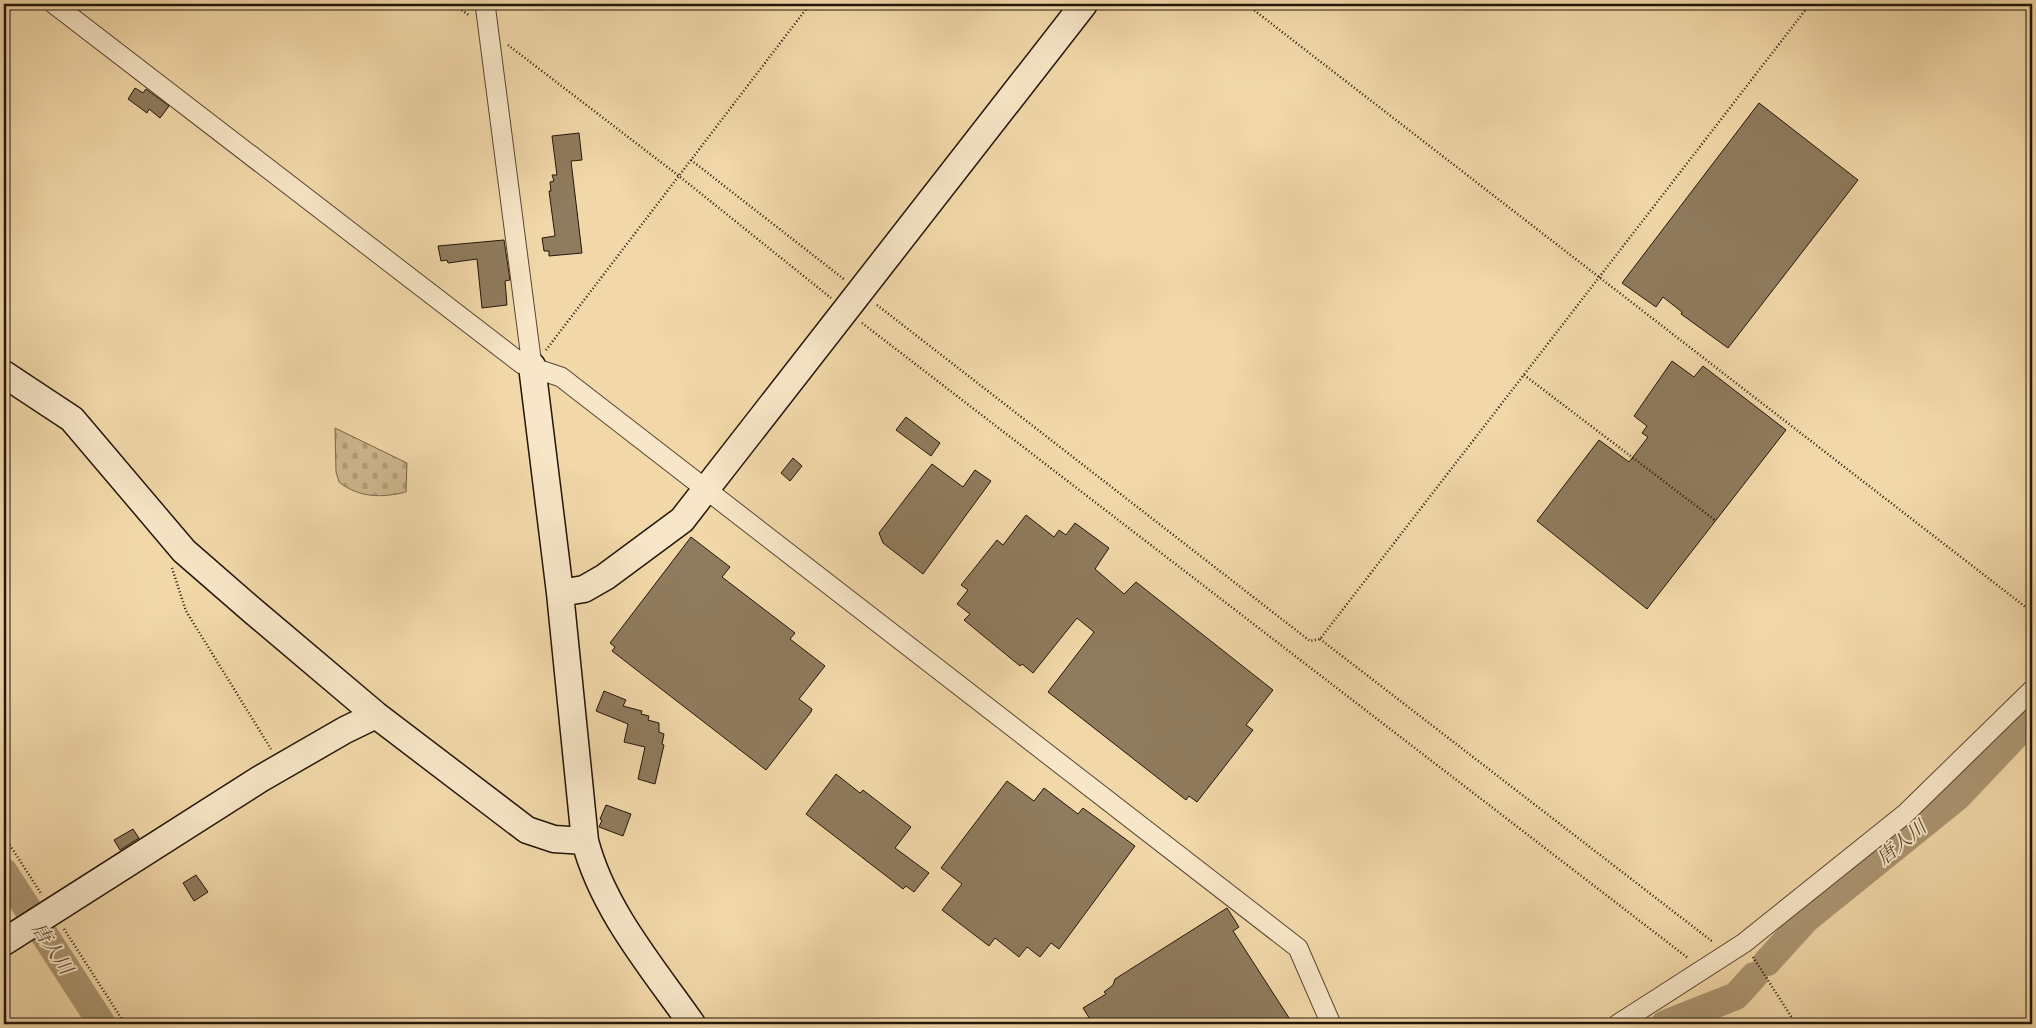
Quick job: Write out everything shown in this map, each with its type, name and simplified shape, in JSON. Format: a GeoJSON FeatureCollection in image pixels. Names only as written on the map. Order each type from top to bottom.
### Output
{"type":"FeatureCollection","features":[{"type":"Feature","properties":{"kind":"street"},"geometry":{"type":"LineString","coordinates":[[54,4],[522,364],[561,377],[1298,948],[1331,1024]]}},
{"type":"Feature","properties":{"kind":"street"},"geometry":{"type":"LineString","coordinates":[[485,4],[560,593],[585,841],[592,866],[622,924],[692,1024]]}},
{"type":"Feature","properties":{"kind":"street"},"geometry":{"type":"LineString","coordinates":[[560,593],[584,590],[605,577],[682,520],[1084,4]]}},
{"type":"Feature","properties":{"kind":"street"},"geometry":{"type":"LineString","coordinates":[[4,374],[72,419],[184,551],[376,716],[527,830],[554,839],[585,841]]}},
{"type":"Feature","properties":{"kind":"street"},"geometry":{"type":"LineString","coordinates":[[1618,1024],[1736,948],[1905,814],[2032,690]]}},
{"type":"Feature","properties":{"kind":"street"},"geometry":{"type":"LineString","coordinates":[[4,942],[283,766],[345,730],[376,716]]}},
{"type":"Feature","properties":{"kind":"path"},"geometry":{"type":"LineString","coordinates":[[453,4],[679,176],[853,301],[1310,641],[1320,639],[1810,4]]}},
{"type":"Feature","properties":{"kind":"path"},"geometry":{"type":"LineString","coordinates":[[532,366],[557,337],[810,4]]}},
{"type":"Feature","properties":{"kind":"path"},"geometry":{"type":"LineString","coordinates":[[1246,4],[2032,612]]}},
{"type":"Feature","properties":{"kind":"path"},"geometry":{"type":"LineString","coordinates":[[691,160],[853,301],[1704,969]]}},
{"type":"Feature","properties":{"kind":"path"},"geometry":{"type":"LineString","coordinates":[[1524,375],[1716,521]]}},
{"type":"Feature","properties":{"kind":"path"},"geometry":{"type":"LineString","coordinates":[[171,565],[186,611],[283,766]]}},
{"type":"Feature","properties":{"kind":"path"},"geometry":{"type":"LineString","coordinates":[[1320,639],[1736,948],[1796,1024]]}},
{"type":"Feature","properties":{"kind":"green space"},"geometry":{"type":"Polygon","coordinates":[[[335,428],[407,463],[406,492],[380,496],[363,494],[339,482],[336,472],[335,428]]]}},
{"type":"Feature","properties":{"kind":"building"},"geometry":{"type":"Polygon","coordinates":[[[135,88],[143,93],[146,89],[169,106],[160,118],[149,109],[147,113],[128,99],[135,88]]]}},
{"type":"Feature","properties":{"kind":"building"},"geometry":{"type":"Polygon","coordinates":[[[1759,103],[1858,180],[1728,348],[1681,314],[1682,312],[1663,297],[1656,307],[1622,283],[1759,103]]]}},
{"type":"Feature","properties":{"kind":"building"},"geometry":{"type":"Polygon","coordinates":[[[579,133],[582,160],[571,161],[582,253],[549,256],[549,251],[544,251],[542,238],[555,236],[549,191],[551,191],[550,182],[554,181],[552,175],[557,175],[552,136],[579,133]]]}},
{"type":"Feature","properties":{"kind":"building"},"geometry":{"type":"Polygon","coordinates":[[[504,240],[510,280],[505,281],[507,305],[482,308],[477,259],[448,263],[447,260],[441,261],[438,246],[504,240]]]}},
{"type":"Feature","properties":{"kind":"building"},"geometry":{"type":"Polygon","coordinates":[[[1672,361],[1694,377],[1703,366],[1786,430],[1647,609],[1537,521],[1599,440],[1629,462],[1648,437],[1642,433],[1647,426],[1634,416],[1672,361]]]}},
{"type":"Feature","properties":{"kind":"building"},"geometry":{"type":"Polygon","coordinates":[[[906,417],[940,443],[931,456],[896,430],[906,417]]]}},
{"type":"Feature","properties":{"kind":"building"},"geometry":{"type":"Polygon","coordinates":[[[793,458],[802,466],[790,481],[781,473],[793,458]]]}},
{"type":"Feature","properties":{"kind":"building"},"geometry":{"type":"Polygon","coordinates":[[[932,464],[963,487],[975,470],[991,481],[923,574],[883,543],[879,533],[932,464]]]}},
{"type":"Feature","properties":{"kind":"building"},"geometry":{"type":"Polygon","coordinates":[[[1026,515],[1054,537],[1059,530],[1066,535],[1075,523],[1109,548],[1095,569],[1124,594],[1136,582],[1273,690],[1246,725],[1253,730],[1197,802],[1189,796],[1186,800],[1048,692],[1094,632],[1077,618],[1033,673],[1022,664],[1020,666],[964,620],[970,614],[957,604],[968,590],[961,585],[997,540],[1003,545],[1026,515]]]}},
{"type":"Feature","properties":{"kind":"building"},"geometry":{"type":"Polygon","coordinates":[[[691,537],[730,567],[722,577],[795,633],[790,639],[825,666],[799,699],[812,709],[811,712],[766,770],[612,651],[615,647],[610,643],[691,537]]]}},
{"type":"Feature","properties":{"kind":"building"},"geometry":{"type":"Polygon","coordinates":[[[604,691],[626,700],[623,706],[642,711],[641,714],[649,716],[648,720],[659,723],[659,732],[664,734],[662,744],[664,745],[655,784],[638,779],[645,747],[624,742],[628,724],[596,711],[604,691]]]}},
{"type":"Feature","properties":{"kind":"building"},"geometry":{"type":"Polygon","coordinates":[[[836,774],[860,793],[863,790],[911,827],[895,848],[929,873],[914,892],[906,886],[903,889],[806,814],[836,774]]]}},
{"type":"Feature","properties":{"kind":"building"},"geometry":{"type":"Polygon","coordinates":[[[1007,781],[1034,801],[1044,788],[1078,814],[1083,808],[1135,846],[1059,949],[1051,943],[1040,957],[1027,947],[1019,957],[995,938],[989,946],[942,910],[962,884],[941,868],[1007,781]]]}},
{"type":"Feature","properties":{"kind":"building"},"geometry":{"type":"Polygon","coordinates":[[[606,805],[631,814],[623,836],[599,827],[606,805]]]}},
{"type":"Feature","properties":{"kind":"building"},"geometry":{"type":"Polygon","coordinates":[[[133,829],[139,838],[120,850],[114,840],[133,829]]]}},
{"type":"Feature","properties":{"kind":"building"},"geometry":{"type":"Polygon","coordinates":[[[196,875],[208,892],[194,901],[183,883],[196,875]]]}},
{"type":"Feature","properties":{"kind":"building"},"geometry":{"type":"Polygon","coordinates":[[[1227,908],[1239,927],[1233,931],[1293,1024],[1093,1024],[1083,1008],[1106,994],[1104,992],[1113,985],[1115,979],[1227,908]]]}},
{"type":"Feature","properties":{"kind":"waterway","name":"唐人川"},"geometry":{"type":"LineString","coordinates":[[1767,962],[1806,919],[1957,797],[2032,718]]}},
{"type":"Feature","properties":{"kind":"waterway","name":"唐人川"},"geometry":{"type":"LineString","coordinates":[[4,872],[102,1024]]}},
{"type":"Feature","properties":{"kind":"waterway","name":"唐人川"},"geometry":{"type":"LineString","coordinates":[[1665,1024],[1736,996],[1754,976]]}}]}
